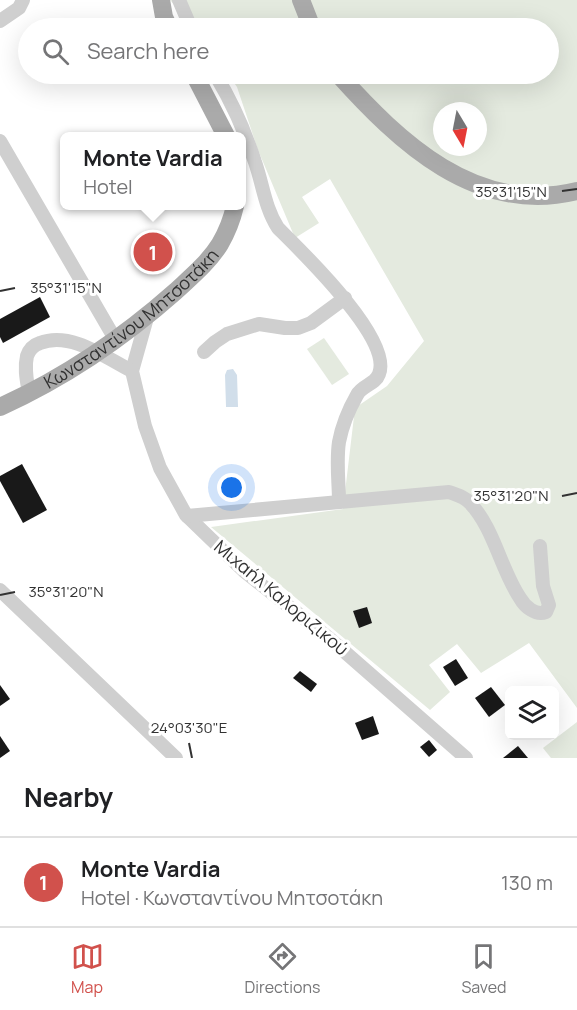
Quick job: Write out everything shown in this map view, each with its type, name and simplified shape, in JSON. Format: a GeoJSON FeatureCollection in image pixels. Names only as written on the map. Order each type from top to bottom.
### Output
{"type":"FeatureCollection","features":[{"type":"Feature","properties":{"kind":"main road"},"geometry":{"type":"LineString","coordinates":[[161,0],[164,18]]}},
{"type":"Feature","properties":{"kind":"main road"},"geometry":{"type":"LineString","coordinates":[[301,0],[308,18]]}},
{"type":"Feature","properties":{"kind":"main road"},"geometry":{"type":"LineString","coordinates":[[199,84],[224,132]]}},
{"type":"Feature","properties":{"kind":"main road"},"geometry":{"type":"LineString","coordinates":[[348,84],[393,130],[423,156],[450,173],[492,189],[520,194],[546,195],[577,191]]}},
{"type":"Feature","properties":{"kind":"main road","name":"Κωνσταντίνου Μητσοτάκη"},"geometry":{"type":"LineString","coordinates":[[0,407],[29,394],[96,352],[188,280],[219,245],[234,210]]}},
{"type":"Feature","properties":{"kind":"street"},"geometry":{"type":"LineString","coordinates":[[0,21],[19,8],[23,0]]}},
{"type":"Feature","properties":{"kind":"street"},"geometry":{"type":"LineString","coordinates":[[179,0],[187,18]]}},
{"type":"Feature","properties":{"kind":"street"},"geometry":{"type":"LineString","coordinates":[[221,84],[238,115],[244,132]]}},
{"type":"Feature","properties":{"kind":"street"},"geometry":{"type":"LineString","coordinates":[[246,137],[271,217],[278,228],[345,298],[378,348],[381,361],[380,373],[375,381],[358,392],[339,443],[339,502]]}},
{"type":"Feature","properties":{"kind":"street"},"geometry":{"type":"LineString","coordinates":[[0,141],[114,339]]}},
{"type":"Feature","properties":{"kind":"street"},"geometry":{"type":"LineString","coordinates":[[204,352],[227,334],[259,324],[298,328],[311,323],[345,298]]}},
{"type":"Feature","properties":{"kind":"street","name":"Μιχαήλ Καλοριζικού"},"geometry":{"type":"LineString","coordinates":[[147,314],[132,370],[146,426],[160,468],[187,516],[244,571],[330,639],[466,758]]}},
{"type":"Feature","properties":{"kind":"street"},"geometry":{"type":"LineString","coordinates":[[29,394],[27,353],[35,345],[46,340],[61,339],[96,352],[132,370]]}},
{"type":"Feature","properties":{"kind":"street"},"geometry":{"type":"LineString","coordinates":[[187,516],[449,492],[470,502],[480,517],[519,597],[533,611],[543,614],[549,605],[543,586],[540,546]]}},
{"type":"Feature","properties":{"kind":"street"},"geometry":{"type":"LineString","coordinates":[[0,590],[176,758]]}},
{"type":"Feature","properties":{"kind":"shaded area"},"geometry":{"type":"Polygon","coordinates":[[[170,0],[577,0],[577,708],[529,643],[481,673],[457,644],[429,665],[450,692],[430,710],[211,527],[343,509],[355,408],[387,386],[424,341],[330,179],[302,197],[319,223],[295,238],[258,150],[235,84],[559,84],[559,18],[186,18],[170,0]]]}},
{"type":"Feature","properties":{"kind":"shaded area"},"geometry":{"type":"Polygon","coordinates":[[[324,338],[349,374],[332,385],[307,349],[324,338]]]}},
{"type":"Feature","properties":{"kind":"shaded area"},"geometry":{"type":"Polygon","coordinates":[[[233,369],[237,375],[238,407],[226,407],[225,375],[227,370],[233,369]]]}},
{"type":"Feature","properties":{"kind":"shaded area"},"geometry":{"type":"Polygon","coordinates":[[[577,722],[577,758],[551,758],[543,748],[553,740],[559,740],[559,736],[577,722]]]}},
{"type":"Feature","properties":{"kind":"building"},"geometry":{"type":"Polygon","coordinates":[[[40,297],[50,317],[3,343],[0,337],[0,319],[40,297]]]}},
{"type":"Feature","properties":{"kind":"building"},"geometry":{"type":"Polygon","coordinates":[[[22,464],[47,510],[23,523],[0,481],[0,476],[22,464]]]}},
{"type":"Feature","properties":{"kind":"building"},"geometry":{"type":"Polygon","coordinates":[[[367,607],[372,623],[359,628],[353,611],[367,607]]]}},
{"type":"Feature","properties":{"kind":"building"},"geometry":{"type":"Polygon","coordinates":[[[456,659],[468,678],[455,686],[443,667],[456,659]]]}},
{"type":"Feature","properties":{"kind":"building"},"geometry":{"type":"Polygon","coordinates":[[[300,671],[317,684],[311,692],[293,678],[300,671]]]}},
{"type":"Feature","properties":{"kind":"building"},"geometry":{"type":"Polygon","coordinates":[[[0,685],[10,699],[0,706],[0,685]]]}},
{"type":"Feature","properties":{"kind":"building"},"geometry":{"type":"Polygon","coordinates":[[[491,687],[505,705],[489,717],[475,698],[491,687]]]}},
{"type":"Feature","properties":{"kind":"building"},"geometry":{"type":"Polygon","coordinates":[[[373,716],[379,734],[362,740],[355,723],[373,716]]]}},
{"type":"Feature","properties":{"kind":"building"},"geometry":{"type":"Polygon","coordinates":[[[0,736],[10,751],[0,758],[0,736]]]}},
{"type":"Feature","properties":{"kind":"building"},"geometry":{"type":"Polygon","coordinates":[[[429,740],[437,750],[429,757],[420,747],[429,740]]]}},
{"type":"Feature","properties":{"kind":"building"},"geometry":{"type":"Polygon","coordinates":[[[518,746],[528,758],[503,758],[518,746]]]}},
{"type":"Feature","properties":{"kind":"place","name":"Monte Vardia"},"geometry":{"type":"Point","coordinates":[153,252]}}]}
